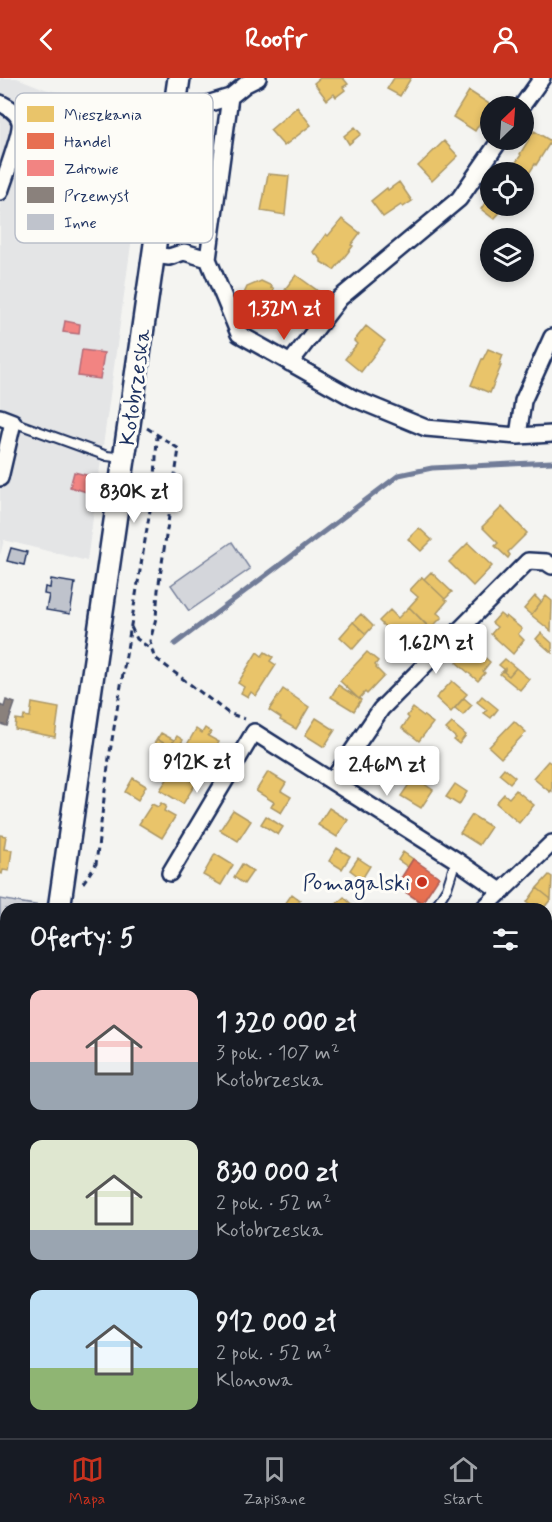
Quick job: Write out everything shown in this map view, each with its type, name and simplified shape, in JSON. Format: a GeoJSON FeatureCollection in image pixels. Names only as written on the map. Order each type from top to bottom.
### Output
{"type":"FeatureCollection","features":[{"type":"Feature","properties":{"kind":"main road","name":"Kołobrzeska"},"geometry":{"type":"LineString","coordinates":[[177,93],[179,78]]}},
{"type":"Feature","properties":{"kind":"main road","name":"Kołobrzeska"},"geometry":{"type":"LineString","coordinates":[[60,903],[155,243]]}},
{"type":"Feature","properties":{"kind":"street"},"geometry":{"type":"LineString","coordinates":[[213,102],[230,97],[258,78]]}},
{"type":"Feature","properties":{"kind":"street"},"geometry":{"type":"LineString","coordinates":[[529,96],[542,78]]}},
{"type":"Feature","properties":{"kind":"street"},"geometry":{"type":"LineString","coordinates":[[213,223],[230,97]]}},
{"type":"Feature","properties":{"kind":"street"},"geometry":{"type":"LineString","coordinates":[[0,103],[12,110],[15,115]]}},
{"type":"Feature","properties":{"kind":"street"},"geometry":{"type":"LineString","coordinates":[[0,192],[15,147]]}},
{"type":"Feature","properties":{"kind":"street"},"geometry":{"type":"LineString","coordinates":[[290,363],[340,298],[459,199],[493,150]]}},
{"type":"Feature","properties":{"kind":"street"},"geometry":{"type":"LineString","coordinates":[[210,243],[208,260],[239,334],[290,363],[353,398],[426,428],[518,436],[552,434]]}},
{"type":"Feature","properties":{"kind":"street"},"geometry":{"type":"LineString","coordinates":[[153,255],[169,257],[184,252],[208,260]]}},
{"type":"Feature","properties":{"kind":"street"},"geometry":{"type":"LineString","coordinates":[[518,436],[523,402],[552,337]]}},
{"type":"Feature","properties":{"kind":"street"},"geometry":{"type":"LineString","coordinates":[[0,478],[6,420]]}},
{"type":"Feature","properties":{"kind":"street"},"geometry":{"type":"LineString","coordinates":[[332,781],[381,709],[528,561],[546,562],[552,566]]}},
{"type":"Feature","properties":{"kind":"street"},"geometry":{"type":"LineString","coordinates":[[170,873],[251,726],[502,892]]}},
{"type":"Feature","properties":{"kind":"street"},"geometry":{"type":"LineString","coordinates":[[490,903],[552,843]]}},
{"type":"Feature","properties":{"kind":"lane"},"geometry":{"type":"LineString","coordinates":[[6,420],[107,456],[124,459]]}},
{"type":"Feature","properties":{"kind":"lane"},"geometry":{"type":"LineString","coordinates":[[438,903],[447,888],[456,860]]}},
{"type":"Feature","properties":{"kind":"path"},"geometry":{"type":"LineString","coordinates":[[147,423],[147,428],[178,449],[156,618],[150,641],[154,657],[228,713],[251,726]]}},
{"type":"Feature","properties":{"kind":"path"},"geometry":{"type":"LineString","coordinates":[[83,883],[96,864],[109,758],[155,480],[157,435]]}},
{"type":"Feature","properties":{"kind":"path"},"geometry":{"type":"LineString","coordinates":[[131,627],[137,639],[153,651]]}},
{"type":"Feature","properties":{"kind":"shaded area"},"geometry":{"type":"Polygon","coordinates":[[[0,78],[17,78],[61,93],[15,93],[15,243],[131,243],[87,561],[4,540],[0,555],[0,78]]]}},
{"type":"Feature","properties":{"kind":"shaded area"},"geometry":{"type":"Polygon","coordinates":[[[232,542],[250,569],[189,611],[171,585],[232,542]]]}},
{"type":"Feature","properties":{"kind":"shaded area"},"geometry":{"type":"Polygon","coordinates":[[[0,899],[23,903],[0,903],[0,899]]]}},
{"type":"Feature","properties":{"kind":"building: Mieszkania"},"geometry":{"type":"Polygon","coordinates":[[[320,78],[343,78],[348,84],[343,87],[345,90],[336,97],[334,94],[327,100],[314,83],[320,78]]]}},
{"type":"Feature","properties":{"kind":"building: Mieszkania"},"geometry":{"type":"Polygon","coordinates":[[[394,78],[411,78],[400,96],[387,89],[394,78]]]}},
{"type":"Feature","properties":{"kind":"building: Mieszkania"},"geometry":{"type":"Polygon","coordinates":[[[469,91],[480,98],[480,123],[475,131],[453,117],[469,91]]]}},
{"type":"Feature","properties":{"kind":"building: Mieszkania"},"geometry":{"type":"Polygon","coordinates":[[[297,107],[311,125],[284,146],[270,130],[297,107]]]}},
{"type":"Feature","properties":{"kind":"building: Mieszkania"},"geometry":{"type":"Polygon","coordinates":[[[355,127],[361,134],[349,144],[344,136],[355,127]]]}},
{"type":"Feature","properties":{"kind":"building: Mieszkania"},"geometry":{"type":"Polygon","coordinates":[[[534,131],[551,141],[536,165],[534,166],[534,162],[516,162],[522,150],[534,150],[534,131]]]}},
{"type":"Feature","properties":{"kind":"building: Mieszkania"},"geometry":{"type":"Polygon","coordinates":[[[444,141],[458,156],[432,181],[418,166],[444,141]]]}},
{"type":"Feature","properties":{"kind":"building: Mieszkania"},"geometry":{"type":"Polygon","coordinates":[[[268,174],[289,176],[285,215],[261,211],[268,174]]]}},
{"type":"Feature","properties":{"kind":"building: Mieszkania"},"geometry":{"type":"Polygon","coordinates":[[[399,182],[412,201],[403,207],[401,205],[383,217],[371,201],[399,182]]]}},
{"type":"Feature","properties":{"kind":"building: Mieszkania"},"geometry":{"type":"Polygon","coordinates":[[[342,219],[360,233],[334,270],[321,262],[321,259],[313,252],[326,234],[328,236],[342,219]]]}},
{"type":"Feature","properties":{"kind":"building: Mieszkania"},"geometry":{"type":"Polygon","coordinates":[[[296,275],[318,291],[307,305],[285,289],[296,275]]]}},
{"type":"Feature","properties":{"kind":"building: Mieszkania"},"geometry":{"type":"Polygon","coordinates":[[[261,281],[272,286],[276,299],[278,299],[274,310],[277,320],[262,326],[258,316],[251,319],[242,298],[247,287],[261,281]]]}},
{"type":"Feature","properties":{"kind":"building: Mieszkania"},"geometry":{"type":"Polygon","coordinates":[[[366,326],[385,341],[361,372],[345,359],[357,344],[354,341],[366,326]]]}},
{"type":"Feature","properties":{"kind":"building: Mieszkania"},"geometry":{"type":"Polygon","coordinates":[[[488,349],[503,355],[490,393],[471,385],[488,349]]]}},
{"type":"Feature","properties":{"kind":"building: Mieszkania"},"geometry":{"type":"Polygon","coordinates":[[[502,507],[527,533],[508,552],[510,555],[508,558],[495,546],[498,543],[482,527],[502,507]]]}},
{"type":"Feature","properties":{"kind":"building: Mieszkania"},"geometry":{"type":"Polygon","coordinates":[[[419,528],[432,540],[421,551],[408,539],[419,528]]]}},
{"type":"Feature","properties":{"kind":"building: Mieszkania"},"geometry":{"type":"Polygon","coordinates":[[[468,543],[492,566],[473,586],[449,562],[468,543]]]}},
{"type":"Feature","properties":{"kind":"building: Mieszkania"},"geometry":{"type":"Polygon","coordinates":[[[431,572],[452,592],[445,599],[424,579],[431,572]]]}},
{"type":"Feature","properties":{"kind":"building: Mieszkania"},"geometry":{"type":"Polygon","coordinates":[[[422,577],[447,601],[437,613],[442,617],[430,629],[409,607],[418,597],[410,590],[422,577]]]}},
{"type":"Feature","properties":{"kind":"building: Mieszkania"},"geometry":{"type":"Polygon","coordinates":[[[535,596],[541,602],[531,615],[524,609],[535,596]]]}},
{"type":"Feature","properties":{"kind":"building: Mieszkania"},"geometry":{"type":"Polygon","coordinates":[[[546,596],[552,601],[551,631],[531,615],[546,596]]]}},
{"type":"Feature","properties":{"kind":"building: Mieszkania"},"geometry":{"type":"Polygon","coordinates":[[[409,607],[430,628],[420,639],[415,635],[404,646],[379,621],[390,610],[398,618],[409,607]]]}},
{"type":"Feature","properties":{"kind":"building: Mieszkania"},"geometry":{"type":"Polygon","coordinates":[[[361,614],[373,626],[366,634],[353,622],[361,614]]]}},
{"type":"Feature","properties":{"kind":"building: Mieszkania"},"geometry":{"type":"Polygon","coordinates":[[[500,614],[522,629],[518,634],[524,640],[513,654],[491,634],[497,627],[492,623],[500,614]]]}},
{"type":"Feature","properties":{"kind":"building: Mieszkania"},"geometry":{"type":"Polygon","coordinates":[[[353,622],[366,634],[353,649],[340,637],[353,622]]]}},
{"type":"Feature","properties":{"kind":"building: Mieszkania"},"geometry":{"type":"Polygon","coordinates":[[[541,633],[552,643],[552,653],[536,639],[541,633]]]}},
{"type":"Feature","properties":{"kind":"building: Mieszkania"},"geometry":{"type":"Polygon","coordinates":[[[472,646],[490,662],[478,681],[457,663],[472,646]]]}},
{"type":"Feature","properties":{"kind":"building: Mieszkania"},"geometry":{"type":"Polygon","coordinates":[[[257,652],[262,656],[265,652],[273,657],[270,661],[276,665],[256,696],[251,692],[248,697],[241,693],[244,687],[238,683],[257,652]]]}},
{"type":"Feature","properties":{"kind":"building: Mieszkania"},"geometry":{"type":"Polygon","coordinates":[[[367,652],[378,661],[376,668],[384,676],[359,699],[340,681],[367,652]]]}},
{"type":"Feature","properties":{"kind":"building: Mieszkania"},"geometry":{"type":"Polygon","coordinates":[[[505,659],[516,668],[509,676],[499,665],[505,659]]]}},
{"type":"Feature","properties":{"kind":"building: Mieszkania"},"geometry":{"type":"Polygon","coordinates":[[[516,668],[529,679],[520,690],[500,674],[505,669],[504,672],[509,676],[516,668]]]}},
{"type":"Feature","properties":{"kind":"building: Mieszkania"},"geometry":{"type":"Polygon","coordinates":[[[452,681],[467,694],[451,712],[436,698],[452,681]]]}},
{"type":"Feature","properties":{"kind":"building: Mieszkania"},"geometry":{"type":"Polygon","coordinates":[[[338,685],[361,700],[354,711],[331,697],[338,685]]]}},
{"type":"Feature","properties":{"kind":"building: Mieszkania"},"geometry":{"type":"Polygon","coordinates":[[[283,689],[309,707],[296,729],[280,720],[281,718],[269,710],[283,689]]]}},
{"type":"Feature","properties":{"kind":"building: Mieszkania"},"geometry":{"type":"Polygon","coordinates":[[[482,696],[498,709],[491,718],[484,713],[487,710],[477,702],[482,696]]]}},
{"type":"Feature","properties":{"kind":"building: Mieszkania"},"geometry":{"type":"Polygon","coordinates":[[[464,698],[472,705],[463,715],[455,708],[464,698]]]}},
{"type":"Feature","properties":{"kind":"building: Mieszkania"},"geometry":{"type":"Polygon","coordinates":[[[32,703],[59,708],[55,737],[15,729],[16,719],[23,720],[24,716],[30,717],[32,703]]]}},
{"type":"Feature","properties":{"kind":"building: Mieszkania"},"geometry":{"type":"Polygon","coordinates":[[[413,708],[433,723],[419,741],[402,728],[413,708]]]}},
{"type":"Feature","properties":{"kind":"building: Mieszkania"},"geometry":{"type":"Polygon","coordinates":[[[316,718],[335,730],[324,747],[305,735],[316,718]]]}},
{"type":"Feature","properties":{"kind":"building: Mieszkania"},"geometry":{"type":"Polygon","coordinates":[[[514,721],[526,732],[501,758],[489,747],[514,721]]]}},
{"type":"Feature","properties":{"kind":"building: Mieszkania"},"geometry":{"type":"Polygon","coordinates":[[[452,723],[466,735],[459,744],[446,729],[452,723]]]}},
{"type":"Feature","properties":{"kind":"building: Mieszkania"},"geometry":{"type":"Polygon","coordinates":[[[205,728],[211,732],[208,736],[219,742],[215,749],[220,752],[218,756],[213,753],[207,763],[184,750],[196,729],[202,733],[205,728]]]}},
{"type":"Feature","properties":{"kind":"building: Mieszkania"},"geometry":{"type":"Polygon","coordinates":[[[161,733],[174,740],[170,747],[157,739],[161,733]]]}},
{"type":"Feature","properties":{"kind":"building: Mieszkania"},"geometry":{"type":"Polygon","coordinates":[[[177,736],[183,740],[176,751],[170,747],[177,736]]]}},
{"type":"Feature","properties":{"kind":"building: Mieszkania"},"geometry":{"type":"Polygon","coordinates":[[[157,739],[170,748],[166,755],[152,747],[157,739]]]}},
{"type":"Feature","properties":{"kind":"building: Mieszkania"},"geometry":{"type":"Polygon","coordinates":[[[378,754],[390,757],[388,761],[397,766],[385,785],[366,772],[378,754]]]}},
{"type":"Feature","properties":{"kind":"building: Mieszkania"},"geometry":{"type":"Polygon","coordinates":[[[415,756],[423,762],[414,775],[406,769],[415,756]]]}},
{"type":"Feature","properties":{"kind":"building: Mieszkania"},"geometry":{"type":"Polygon","coordinates":[[[548,761],[552,764],[552,791],[550,792],[533,778],[548,761]]]}},
{"type":"Feature","properties":{"kind":"building: Mieszkania"},"geometry":{"type":"Polygon","coordinates":[[[504,768],[515,777],[510,783],[499,774],[504,768]]]}},
{"type":"Feature","properties":{"kind":"building: Mieszkania"},"geometry":{"type":"Polygon","coordinates":[[[173,770],[196,783],[183,804],[160,790],[173,770]]]}},
{"type":"Feature","properties":{"kind":"building: Mieszkania"},"geometry":{"type":"Polygon","coordinates":[[[268,772],[286,783],[281,791],[291,797],[281,813],[271,807],[274,802],[256,791],[268,772]]]}},
{"type":"Feature","properties":{"kind":"building: Mieszkania"},"geometry":{"type":"Polygon","coordinates":[[[414,777],[433,790],[421,808],[401,796],[414,777]]]}},
{"type":"Feature","properties":{"kind":"building: Mieszkania"},"geometry":{"type":"Polygon","coordinates":[[[133,778],[146,786],[138,800],[125,792],[133,778]]]}},
{"type":"Feature","properties":{"kind":"building: Mieszkania"},"geometry":{"type":"Polygon","coordinates":[[[455,784],[467,792],[459,805],[446,797],[455,784]]]}},
{"type":"Feature","properties":{"kind":"building: Mieszkania"},"geometry":{"type":"Polygon","coordinates":[[[516,790],[534,805],[519,823],[496,803],[504,794],[509,798],[516,790]]]}},
{"type":"Feature","properties":{"kind":"building: Mieszkania"},"geometry":{"type":"Polygon","coordinates":[[[161,803],[166,806],[164,811],[175,817],[162,838],[139,824],[152,804],[158,807],[161,803]]]}},
{"type":"Feature","properties":{"kind":"building: Mieszkania"},"geometry":{"type":"Polygon","coordinates":[[[329,808],[348,820],[337,837],[318,825],[329,808]]]}},
{"type":"Feature","properties":{"kind":"building: Mieszkania"},"geometry":{"type":"Polygon","coordinates":[[[233,810],[251,821],[238,841],[220,830],[233,810]]]}},
{"type":"Feature","properties":{"kind":"building: Mieszkania"},"geometry":{"type":"Polygon","coordinates":[[[472,815],[491,827],[479,845],[460,833],[472,815]]]}},
{"type":"Feature","properties":{"kind":"building: Mieszkania"},"geometry":{"type":"Polygon","coordinates":[[[266,816],[283,827],[278,835],[261,824],[266,816]]]}},
{"type":"Feature","properties":{"kind":"building: Mieszkania"},"geometry":{"type":"Polygon","coordinates":[[[0,835],[6,836],[4,849],[12,850],[9,871],[3,870],[2,874],[0,873],[0,835]]]}},
{"type":"Feature","properties":{"kind":"building: Mieszkania"},"geometry":{"type":"Polygon","coordinates":[[[337,848],[350,856],[342,869],[329,861],[337,848]]]}},
{"type":"Feature","properties":{"kind":"building: Mieszkania"},"geometry":{"type":"Polygon","coordinates":[[[403,852],[413,859],[408,867],[398,860],[403,852]]]}},
{"type":"Feature","properties":{"kind":"building: Mieszkania"},"geometry":{"type":"Polygon","coordinates":[[[215,854],[233,865],[221,885],[203,875],[215,854]]]}},
{"type":"Feature","properties":{"kind":"building: Mieszkania"},"geometry":{"type":"Polygon","coordinates":[[[358,858],[370,866],[362,879],[350,870],[358,858]]]}},
{"type":"Feature","properties":{"kind":"building: Mieszkania"},"geometry":{"type":"Polygon","coordinates":[[[242,864],[253,871],[244,884],[234,877],[242,864]]]}},
{"type":"Feature","properties":{"kind":"building: Mieszkania"},"geometry":{"type":"Polygon","coordinates":[[[549,875],[552,877],[551,899],[537,888],[549,875]]]}},
{"type":"Feature","properties":{"kind":"building: Mieszkania"},"geometry":{"type":"Polygon","coordinates":[[[537,888],[551,899],[548,903],[527,902],[537,888]]]}},
{"type":"Feature","properties":{"kind":"building: Mieszkania"},"geometry":{"type":"Polygon","coordinates":[[[292,894],[300,900],[298,903],[286,903],[292,894]]]}},
{"type":"Feature","properties":{"kind":"building: Mieszkania"},"geometry":{"type":"Polygon","coordinates":[[[344,897],[350,903],[337,903],[344,897]]]}},
{"type":"Feature","properties":{"kind":"building: Handel"},"geometry":{"type":"Polygon","coordinates":[[[413,859],[439,877],[422,903],[396,886],[413,859]]]}},
{"type":"Feature","properties":{"kind":"building: Zdrowie"},"geometry":{"type":"Polygon","coordinates":[[[65,321],[80,324],[79,334],[63,332],[65,321]]]}},
{"type":"Feature","properties":{"kind":"building: Zdrowie"},"geometry":{"type":"Polygon","coordinates":[[[82,350],[104,353],[100,379],[78,376],[82,350]]]}},
{"type":"Feature","properties":{"kind":"building: Zdrowie"},"geometry":{"type":"Polygon","coordinates":[[[74,472],[94,477],[90,493],[70,487],[74,472]]]}},
{"type":"Feature","properties":{"kind":"building: Przemysł"},"geometry":{"type":"Polygon","coordinates":[[[6,700],[15,703],[7,726],[0,724],[0,705],[4,707],[6,700]]]}},
{"type":"Feature","properties":{"kind":"building: Inne"},"geometry":{"type":"Polygon","coordinates":[[[11,548],[27,552],[24,565],[7,561],[11,548]]]}},
{"type":"Feature","properties":{"kind":"building: Inne"},"geometry":{"type":"Polygon","coordinates":[[[51,579],[75,583],[70,614],[46,610],[49,595],[44,594],[45,587],[50,588],[51,579]]]}},
{"type":"Feature","properties":{"kind":"waterway"},"geometry":{"type":"LineString","coordinates":[[175,644],[399,475],[432,468],[552,462]]}},
{"type":"Feature","properties":{"kind":"place","name":"Pomagalski"},"geometry":{"type":"Point","coordinates":[422,882]}}]}
